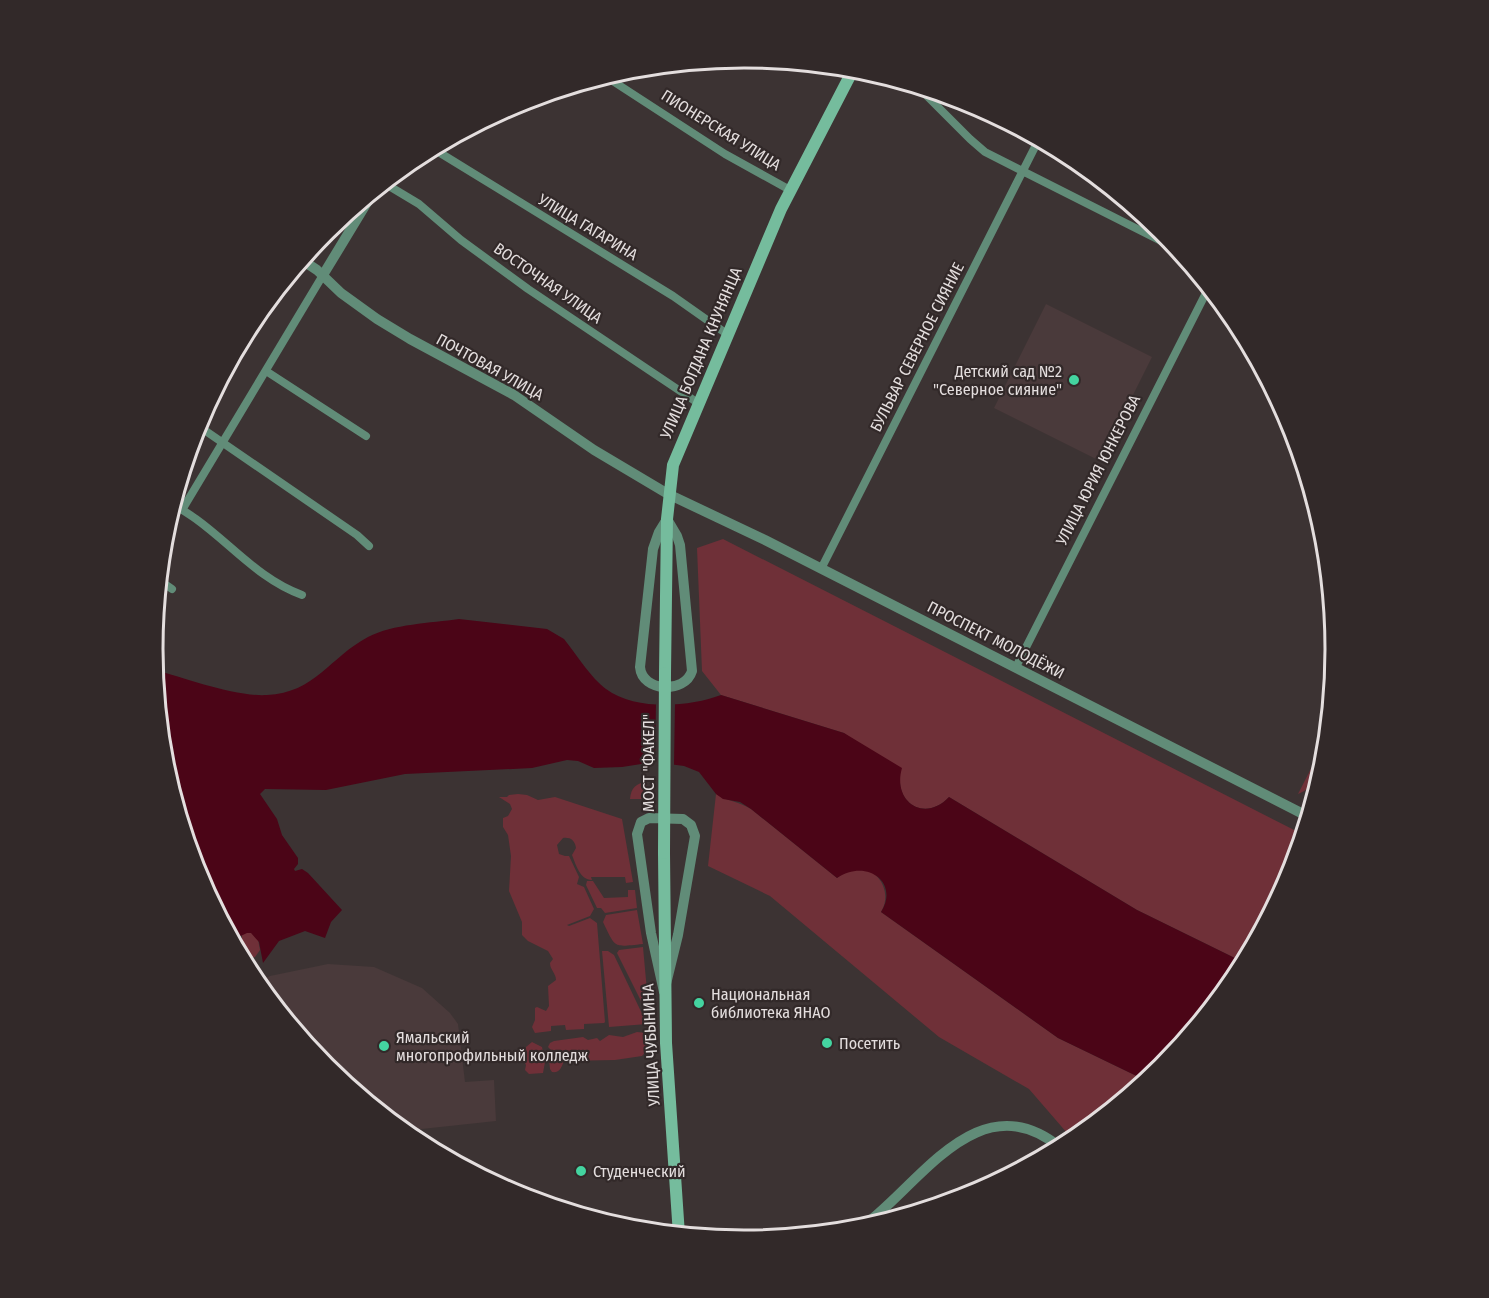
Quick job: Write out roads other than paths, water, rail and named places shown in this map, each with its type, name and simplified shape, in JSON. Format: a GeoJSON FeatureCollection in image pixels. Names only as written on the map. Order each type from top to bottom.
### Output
{"type":"FeatureCollection","features":[{"type":"Feature","properties":{"kind":"main road","name":"УЛИЦА БОГДАНА КНУНЯНЦА"},"geometry":{"type":"LineString","coordinates":[[665,674],[668,494],[676,455],[790,190],[849,77]]}},
{"type":"Feature","properties":{"kind":"main road","name":"МОСТ \"ФАКЕЛ\""},"geometry":{"type":"LineString","coordinates":[[664,853],[665,674]]}},
{"type":"Feature","properties":{"kind":"main road","name":"УЛИЦА ЧУБЫНИНА"},"geometry":{"type":"LineString","coordinates":[[664,853],[664,992],[679,1227]]}},
{"type":"Feature","properties":{"kind":"street","name":"ПИОНЕРСКАЯ УЛИЦА"},"geometry":{"type":"LineString","coordinates":[[615,82],[725,154],[790,190]]}},
{"type":"Feature","properties":{"kind":"street"},"geometry":{"type":"LineString","coordinates":[[928,97],[985,152],[1157,239]]}},
{"type":"Feature","properties":{"kind":"street","name":"БУЛЬВАР СЕВЕРНОЕ СИЯНИЕ"},"geometry":{"type":"LineString","coordinates":[[821,569],[1036,146]]}},
{"type":"Feature","properties":{"kind":"street","name":"УЛИЦА ГАГАРИНА"},"geometry":{"type":"LineString","coordinates":[[441,153],[673,296],[727,334]]}},
{"type":"Feature","properties":{"kind":"street","name":"ВОСТОЧНАЯ УЛИЦА"},"geometry":{"type":"LineString","coordinates":[[392,188],[419,204],[461,240],[528,289],[698,404]]}},
{"type":"Feature","properties":{"kind":"street"},"geometry":{"type":"LineString","coordinates":[[302,595],[283,589],[182,510],[361,212]]}},
{"type":"Feature","properties":{"kind":"street","name":"ПОЧТОВАЯ УЛИЦА"},"geometry":{"type":"LineString","coordinates":[[308,265],[377,319],[514,395],[594,450],[668,494]]}},
{"type":"Feature","properties":{"kind":"street","name":"УЛИЦА ЮРИЯ ЮНКЕРОВА"},"geometry":{"type":"LineString","coordinates":[[1016,667],[1205,294]]}},
{"type":"Feature","properties":{"kind":"street"},"geometry":{"type":"LineString","coordinates":[[266,371],[366,436]]}},
{"type":"Feature","properties":{"kind":"street"},"geometry":{"type":"LineString","coordinates":[[205,430],[357,535],[369,546]]}},
{"type":"Feature","properties":{"kind":"street","name":"ПРОСПЕКТ МОЛОДЁЖИ"},"geometry":{"type":"LineString","coordinates":[[668,494],[1016,667],[1302,813]]}},
{"type":"Feature","properties":{"kind":"street"},"geometry":{"type":"LineString","coordinates":[[667,519],[678,536],[680,545],[692,671],[688,680],[675,686],[652,684],[643,677],[640,667],[653,549],[667,519]]}},
{"type":"Feature","properties":{"kind":"street"},"geometry":{"type":"LineString","coordinates":[[167,585],[172,589]]}},
{"type":"Feature","properties":{"kind":"street"},"geometry":{"type":"LineString","coordinates":[[649,818],[683,819],[692,825],[694,836],[678,935],[664,992],[651,933],[637,834],[641,822],[649,818]]}},
{"type":"Feature","properties":{"kind":"street"},"geometry":{"type":"LineString","coordinates":[[876,1215],[922,1170],[958,1141],[972,1134],[991,1128],[1009,1126],[1040,1133],[1052,1142]]}},
{"type":"Feature","properties":{"kind":"street"},"geometry":{"type":"LineString","coordinates":[[879,1215],[883,1209]]}},
{"type":"Feature","properties":{"kind":"place","name":"Детский сад №2 \"Северное сияние\""},"geometry":{"type":"Point","coordinates":[1074,380]}},
{"type":"Feature","properties":{"kind":"place","name":"Национальная библиотека ЯНАО"},"geometry":{"type":"Point","coordinates":[699,1003]}},
{"type":"Feature","properties":{"kind":"place","name":"Посетить"},"geometry":{"type":"Point","coordinates":[827,1043]}},
{"type":"Feature","properties":{"kind":"place","name":"Ямальский многопрофильный колледж"},"geometry":{"type":"Point","coordinates":[384,1046]}},
{"type":"Feature","properties":{"kind":"place","name":"Студенческий"},"geometry":{"type":"Point","coordinates":[581,1171]}}]}
